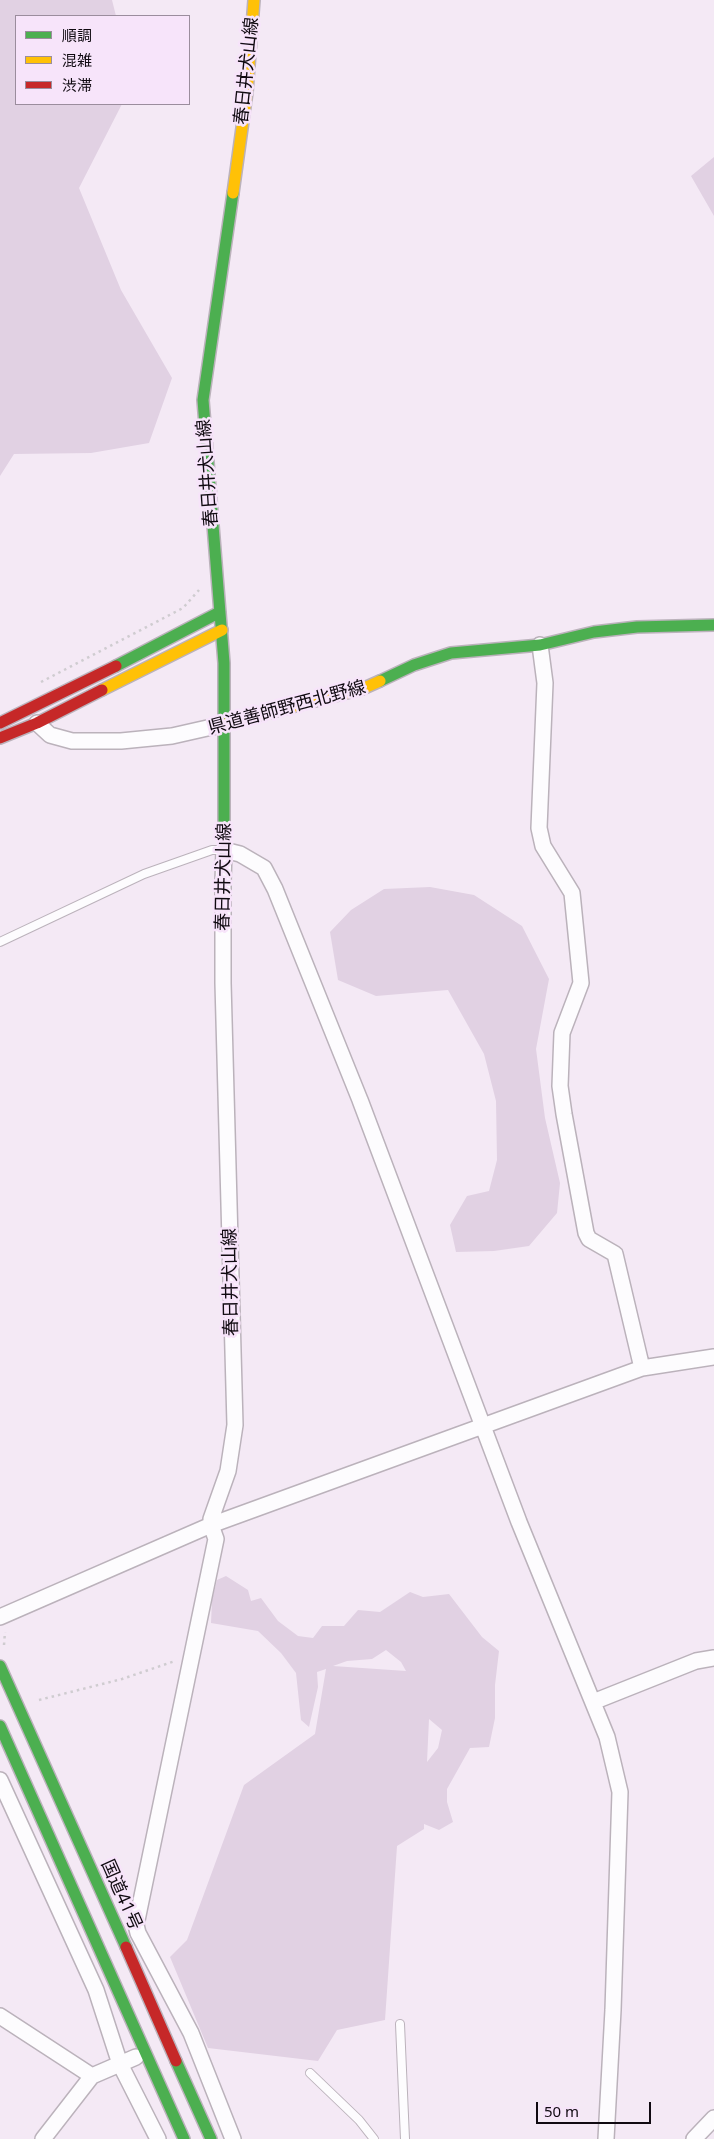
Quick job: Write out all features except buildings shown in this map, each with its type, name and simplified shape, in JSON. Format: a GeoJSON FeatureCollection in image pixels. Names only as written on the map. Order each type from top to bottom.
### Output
{"type":"FeatureCollection","features":[{"type":"Feature","properties":{"kind":"main road","name":"春日井犬山線"},"geometry":{"type":"LineString","coordinates":[[224,850],[225,724],[222,630],[210,505],[203,400],[247,92],[254,0]]}},
{"type":"Feature","properties":{"kind":"main road"},"geometry":{"type":"LineString","coordinates":[[0,723],[220,612]]}},
{"type":"Feature","properties":{"kind":"main road","name":"県道善師野西北野線"},"geometry":{"type":"LineString","coordinates":[[225,724],[362,689],[414,665],[451,654],[540,645],[594,632],[637,627],[714,624]]}},
{"type":"Feature","properties":{"kind":"main road"},"geometry":{"type":"LineString","coordinates":[[0,738],[37,723],[222,630]]}},
{"type":"Feature","properties":{"kind":"main road","name":"国道41号"},"geometry":{"type":"LineString","coordinates":[[0,1666],[211,2139]]}},
{"type":"Feature","properties":{"kind":"main road"},"geometry":{"type":"LineString","coordinates":[[0,1726],[184,2139]]}},
{"type":"Feature","properties":{"kind":"street"},"geometry":{"type":"LineString","coordinates":[[540,645],[545,683],[539,828],[543,846],[572,893],[581,983],[562,1033],[560,1086],[586,1233],[589,1238],[615,1254],[642,1368]]}},
{"type":"Feature","properties":{"kind":"street","name":"県道善師野西北野線"},"geometry":{"type":"LineString","coordinates":[[37,723],[50,735],[72,741],[121,741],[172,736],[225,724]]}},
{"type":"Feature","properties":{"kind":"street"},"geometry":{"type":"LineString","coordinates":[[224,850],[248,858],[264,868],[269,876],[360,1100],[518,1522],[608,1736],[620,1792],[613,2010],[606,2139]]}},
{"type":"Feature","properties":{"kind":"street","name":"春日井犬山線"},"geometry":{"type":"LineString","coordinates":[[211,1526],[211,1519],[228,1471],[235,1425],[223,983],[224,850]]}},
{"type":"Feature","properties":{"kind":"street"},"geometry":{"type":"LineString","coordinates":[[0,1617],[211,1526],[642,1368],[714,1357]]}},
{"type":"Feature","properties":{"kind":"street"},"geometry":{"type":"LineString","coordinates":[[211,1526],[216,1539],[136,1925],[138,1933],[191,2033],[233,2139]]}},
{"type":"Feature","properties":{"kind":"street"},"geometry":{"type":"LineString","coordinates":[[593,1702],[696,1661],[714,1658]]}},
{"type":"Feature","properties":{"kind":"street"},"geometry":{"type":"LineString","coordinates":[[0,1780],[96,1990],[120,2064],[158,2139]]}},
{"type":"Feature","properties":{"kind":"street"},"geometry":{"type":"LineString","coordinates":[[0,2016],[92,2076]]}},
{"type":"Feature","properties":{"kind":"street"},"geometry":{"type":"LineString","coordinates":[[176,2040],[191,2033]]}},
{"type":"Feature","properties":{"kind":"street"},"geometry":{"type":"LineString","coordinates":[[43,2139],[92,2076],[136,2057]]}},
{"type":"Feature","properties":{"kind":"street"},"geometry":{"type":"LineString","coordinates":[[694,2139],[714,2118]]}},
{"type":"Feature","properties":{"kind":"lane"},"geometry":{"type":"LineString","coordinates":[[0,942],[144,874],[212,850],[224,850]]}},
{"type":"Feature","properties":{"kind":"lane"},"geometry":{"type":"LineString","coordinates":[[400,2024],[405,2139]]}},
{"type":"Feature","properties":{"kind":"lane"},"geometry":{"type":"LineString","coordinates":[[310,2073],[359,2120],[374,2139]]}},
{"type":"Feature","properties":{"kind":"path"},"geometry":{"type":"LineString","coordinates":[[40,682],[183,608],[208,580],[217,575]]}},
{"type":"Feature","properties":{"kind":"path"},"geometry":{"type":"LineString","coordinates":[[35,1700],[122,1679],[192,1655]]}},
{"type":"Feature","properties":{"kind":"shaded area"},"geometry":{"type":"Polygon","coordinates":[[[0,0],[112,0],[116,15],[15,15],[15,105],[121,105],[79,188],[121,290],[172,378],[149,443],[91,453],[14,454],[0,476],[0,0]]]}},
{"type":"Feature","properties":{"kind":"shaded area"},"geometry":{"type":"Polygon","coordinates":[[[714,157],[714,216],[691,176],[714,157]]]}},
{"type":"Feature","properties":{"kind":"shaded area"},"geometry":{"type":"Polygon","coordinates":[[[430,887],[474,895],[522,926],[549,979],[536,1049],[545,1118],[560,1183],[557,1213],[529,1246],[494,1251],[456,1252],[450,1225],[467,1196],[489,1191],[497,1160],[496,1101],[484,1054],[448,990],[376,996],[338,980],[330,932],[351,910],[384,889],[430,887]]]}},
{"type":"Feature","properties":{"kind":"shaded area"},"geometry":{"type":"Polygon","coordinates":[[[226,1576],[248,1590],[251,1601],[261,1598],[278,1621],[298,1636],[313,1638],[322,1626],[344,1626],[358,1610],[380,1612],[410,1592],[423,1597],[449,1594],[482,1637],[499,1651],[495,1685],[495,1718],[489,1747],[470,1748],[447,1789],[447,1802],[453,1822],[439,1830],[424,1824],[424,1829],[397,1846],[385,2020],[337,2030],[318,2061],[208,2048],[170,1957],[187,1940],[244,1785],[315,1734],[326,1669],[317,1672],[318,1687],[309,1727],[301,1720],[296,1673],[281,1653],[258,1631],[211,1623],[212,1600],[217,1580],[226,1576]],[[386,1650],[372,1659],[347,1661],[333,1666],[406,1671],[401,1662],[386,1650]],[[429,1719],[427,1762],[438,1748],[442,1730],[429,1719]]]}},
{"type":"Feature","properties":{"kind":"traffic: fast"},"geometry":{"type":"LineString","coordinates":[[224,850],[224,663],[203,400],[233,193]]}},
{"type":"Feature","properties":{"kind":"traffic: fast"},"geometry":{"type":"LineString","coordinates":[[116,666],[220,612]]}},
{"type":"Feature","properties":{"kind":"traffic: fast"},"geometry":{"type":"LineString","coordinates":[[380,681],[414,665],[451,653],[540,645],[594,632],[637,627],[714,625]]}},
{"type":"Feature","properties":{"kind":"traffic: fast"},"geometry":{"type":"LineString","coordinates":[[0,1666],[126,1947]]}},
{"type":"Feature","properties":{"kind":"traffic: fast"},"geometry":{"type":"LineString","coordinates":[[0,1726],[184,2139]]}},
{"type":"Feature","properties":{"kind":"traffic: fast"},"geometry":{"type":"LineString","coordinates":[[176,2061],[211,2139]]}},
{"type":"Feature","properties":{"kind":"traffic: slow"},"geometry":{"type":"LineString","coordinates":[[233,193],[247,92],[254,0]]}},
{"type":"Feature","properties":{"kind":"traffic: slow"},"geometry":{"type":"LineString","coordinates":[[102,690],[222,630]]}},
{"type":"Feature","properties":{"kind":"traffic: slow"},"geometry":{"type":"LineString","coordinates":[[225,724],[362,689],[380,681]]}},
{"type":"Feature","properties":{"kind":"traffic: jam"},"geometry":{"type":"LineString","coordinates":[[0,723],[116,666]]}},
{"type":"Feature","properties":{"kind":"traffic: jam"},"geometry":{"type":"LineString","coordinates":[[0,738],[37,723],[102,690]]}},
{"type":"Feature","properties":{"kind":"traffic: jam"},"geometry":{"type":"LineString","coordinates":[[126,1947],[176,2061]]}}]}
